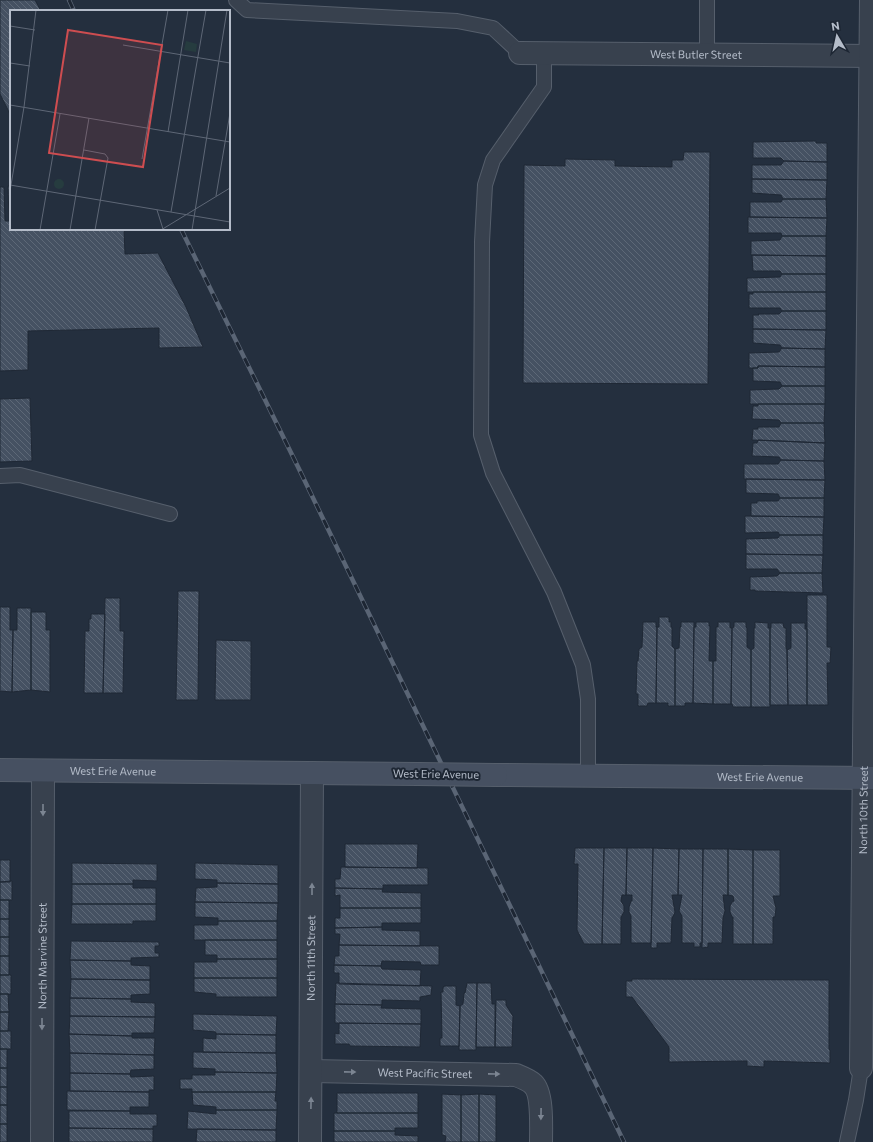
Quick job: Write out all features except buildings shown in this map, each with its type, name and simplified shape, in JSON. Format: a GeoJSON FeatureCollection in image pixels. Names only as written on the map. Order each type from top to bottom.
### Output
{"type":"FeatureCollection","features":[{"type":"Feature","properties":{"kind":"main road","name":"West Erie Avenue"},"geometry":{"type":"LineString","coordinates":[[0,770],[868,778]]}},
{"type":"Feature","properties":{"kind":"street","name":"North 10th Street"},"geometry":{"type":"LineString","coordinates":[[861,1068],[868,778],[872,57],[871,0]]}},
{"type":"Feature","properties":{"kind":"street","name":"West Butler Street"},"geometry":{"type":"LineString","coordinates":[[520,53],[872,57]]}},
{"type":"Feature","properties":{"kind":"street","name":"North Marvine Street"},"geometry":{"type":"LineString","coordinates":[[42,1142],[44,770]]}},
{"type":"Feature","properties":{"kind":"street","name":"North 11th Street"},"geometry":{"type":"LineString","coordinates":[[310,1142],[312,1071],[312,773]]}},
{"type":"Feature","properties":{"kind":"street","name":"West Pacific Street"},"geometry":{"type":"LineString","coordinates":[[312,1071],[516,1075],[534,1084],[541,1104],[541,1142]]}},
{"type":"Feature","properties":{"kind":"lane"},"geometry":{"type":"LineString","coordinates":[[236,0],[247,10],[457,20],[493,28],[520,53]]}},
{"type":"Feature","properties":{"kind":"lane"},"geometry":{"type":"LineString","coordinates":[[707,0],[707,55]]}},
{"type":"Feature","properties":{"kind":"lane"},"geometry":{"type":"LineString","coordinates":[[544,54],[544,87],[493,160],[485,185],[482,242],[481,435],[493,473],[554,592],[583,665],[588,699],[588,776]]}},
{"type":"Feature","properties":{"kind":"lane"},"geometry":{"type":"LineString","coordinates":[[0,476],[20,475],[170,514]]}},
{"type":"Feature","properties":{"kind":"lane"},"geometry":{"type":"LineString","coordinates":[[847,1142],[861,1068]]}},
{"type":"Feature","properties":{"kind":"railway"},"geometry":{"type":"LineString","coordinates":[[69,0],[74,10]]}},
{"type":"Feature","properties":{"kind":"railway"},"geometry":{"type":"LineString","coordinates":[[181,230],[300,471],[624,1142]]}}]}
